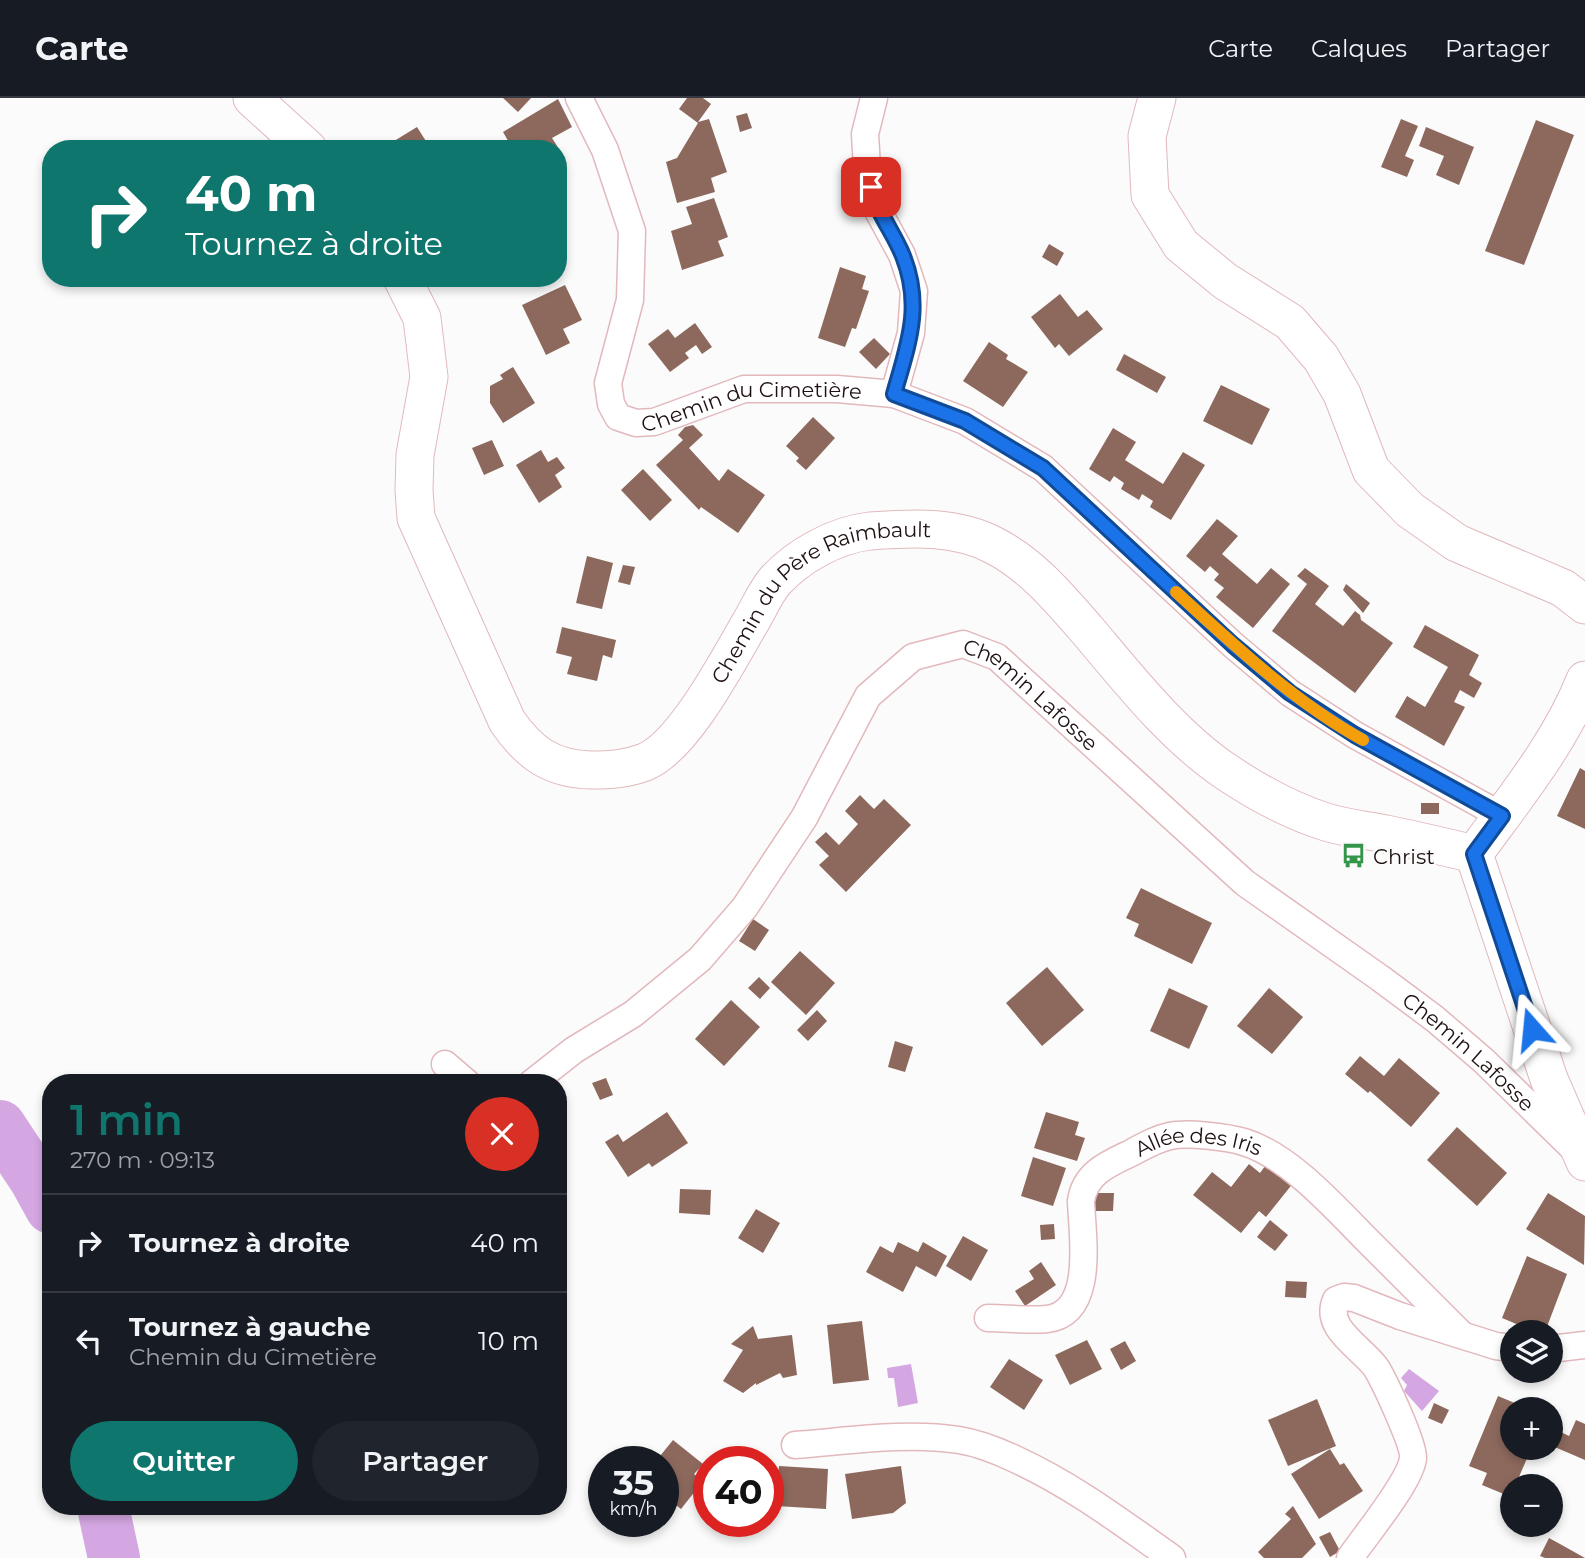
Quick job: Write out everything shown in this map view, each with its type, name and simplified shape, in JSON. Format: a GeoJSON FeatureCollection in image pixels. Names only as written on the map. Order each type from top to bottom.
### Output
{"type":"FeatureCollection","features":[{"type":"Feature","properties":{"kind":"street"},"geometry":{"type":"LineString","coordinates":[[253,98],[298,140]]}},
{"type":"Feature","properties":{"kind":"street","name":"Chemin du Cimetière"},"geometry":{"type":"LineString","coordinates":[[579,98],[605,150],[632,231],[631,300],[608,383],[611,404],[618,417],[636,423],[654,422],[744,389],[837,388],[894,394],[965,421],[1043,468],[1233,645],[1290,693],[1355,735],[1502,816]]}},
{"type":"Feature","properties":{"kind":"street"},"geometry":{"type":"LineString","coordinates":[[874,98],[865,134],[867,167],[876,207],[902,255],[914,291],[911,333],[894,394]]}},
{"type":"Feature","properties":{"kind":"street"},"geometry":{"type":"LineString","coordinates":[[1157,98],[1147,136],[1150,195],[1181,244],[1225,281],[1290,323],[1321,358],[1342,394],[1371,470],[1409,510],[1457,543],[1563,588],[1585,605]]}},
{"type":"Feature","properties":{"kind":"street","name":"Chemin du Père Raimbault"},"geometry":{"type":"LineString","coordinates":[[406,287],[422,318],[429,376],[415,455],[416,518],[507,721],[522,742],[539,757],[576,769],[619,770],[648,761],[673,741],[691,718],[725,667],[774,583],[797,561],[836,539],[864,532],[921,527],[956,533],[993,544],[1022,563],[1048,585],[1133,684],[1182,735],[1226,772],[1271,800],[1326,822],[1474,854]]}},
{"type":"Feature","properties":{"kind":"street","name":"Chemin Lafosse"},"geometry":{"type":"LineString","coordinates":[[544,1074],[574,1051],[633,1014],[700,959],[745,907],[804,818],[868,696],[913,657],[963,644],[997,657],[1245,883],[1435,1019],[1484,1062],[1583,1159]]}},
{"type":"Feature","properties":{"kind":"street"},"geometry":{"type":"LineString","coordinates":[[1583,1159],[1549,1079],[1474,854],[1551,745],[1578,698],[1585,680]]}},
{"type":"Feature","properties":{"kind":"street"},"geometry":{"type":"LineString","coordinates":[[445,1064],[457,1074]]}},
{"type":"Feature","properties":{"kind":"street","name":"Allée des Iris"},"geometry":{"type":"LineString","coordinates":[[988,1318],[1050,1319],[1066,1311],[1083,1283],[1080,1201],[1083,1189],[1096,1171],[1107,1164],[1172,1135],[1245,1142],[1288,1167],[1325,1198],[1462,1335]]}},
{"type":"Feature","properties":{"kind":"street","name":"Allée des Iris"},"geometry":{"type":"LineString","coordinates":[[1350,1558],[1401,1485],[1413,1459],[1407,1438],[1375,1367],[1346,1337],[1333,1318],[1332,1308],[1336,1300],[1354,1298],[1400,1316],[1500,1346]]}},
{"type":"Feature","properties":{"kind":"street"},"geometry":{"type":"LineString","coordinates":[[1563,1348],[1585,1345]]}},
{"type":"Feature","properties":{"kind":"street"},"geometry":{"type":"LineString","coordinates":[[795,1445],[892,1437],[963,1440],[999,1452],[1060,1482],[1172,1558]]}},
{"type":"Feature","properties":{"kind":"shaded area"},"geometry":{"type":"Polygon","coordinates":[[[911,1364],[918,1403],[898,1407],[894,1378],[888,1378],[887,1368],[911,1364]]]}},
{"type":"Feature","properties":{"kind":"shaded area"},"geometry":{"type":"Polygon","coordinates":[[[1409,1369],[1439,1391],[1422,1411],[1404,1391],[1407,1385],[1401,1378],[1409,1369]]]}},
{"type":"Feature","properties":{"kind":"building"},"geometry":{"type":"Polygon","coordinates":[[[503,98],[531,98],[518,112],[503,98]]]}},
{"type":"Feature","properties":{"kind":"building"},"geometry":{"type":"Polygon","coordinates":[[[687,98],[703,98],[711,104],[698,122],[709,119],[727,172],[711,178],[715,192],[677,203],[666,162],[677,158],[698,123],[679,109],[687,98]]]}},
{"type":"Feature","properties":{"kind":"building"},"geometry":{"type":"Polygon","coordinates":[[[558,99],[572,127],[552,138],[553,140],[508,140],[503,132],[558,99]]]}},
{"type":"Feature","properties":{"kind":"building"},"geometry":{"type":"Polygon","coordinates":[[[747,113],[752,128],[740,132],[736,116],[747,113]]]}},
{"type":"Feature","properties":{"kind":"building"},"geometry":{"type":"Polygon","coordinates":[[[1401,119],[1418,126],[1405,156],[1414,160],[1407,177],[1381,167],[1401,119]]]}},
{"type":"Feature","properties":{"kind":"building"},"geometry":{"type":"Polygon","coordinates":[[[1536,120],[1574,135],[1524,265],[1485,251],[1536,120]]]}},
{"type":"Feature","properties":{"kind":"building"},"geometry":{"type":"Polygon","coordinates":[[[417,127],[425,140],[396,140],[417,127]]]}},
{"type":"Feature","properties":{"kind":"building"},"geometry":{"type":"Polygon","coordinates":[[[1426,127],[1474,147],[1459,185],[1436,175],[1444,156],[1419,146],[1426,127]]]}},
{"type":"Feature","properties":{"kind":"building"},"geometry":{"type":"Polygon","coordinates":[[[714,198],[728,237],[718,241],[724,256],[682,270],[671,231],[692,224],[686,207],[714,198]]]}},
{"type":"Feature","properties":{"kind":"building"},"geometry":{"type":"Polygon","coordinates":[[[1049,244],[1064,253],[1057,266],[1042,257],[1049,244]]]}},
{"type":"Feature","properties":{"kind":"building"},"geometry":{"type":"Polygon","coordinates":[[[840,267],[866,276],[862,289],[869,291],[856,329],[852,328],[845,347],[818,338],[840,267]]]}},
{"type":"Feature","properties":{"kind":"building"},"geometry":{"type":"Polygon","coordinates":[[[566,287],[582,320],[563,329],[570,343],[546,355],[522,305],[566,287]]]}},
{"type":"Feature","properties":{"kind":"building"},"geometry":{"type":"Polygon","coordinates":[[[1060,294],[1078,317],[1087,310],[1103,329],[1069,356],[1059,344],[1055,348],[1031,317],[1060,294]]]}},
{"type":"Feature","properties":{"kind":"building"},"geometry":{"type":"Polygon","coordinates":[[[695,323],[712,347],[702,354],[696,345],[685,353],[689,358],[670,372],[648,344],[668,329],[675,338],[695,323]]]}},
{"type":"Feature","properties":{"kind":"building"},"geometry":{"type":"Polygon","coordinates":[[[874,338],[890,354],[876,369],[859,352],[874,338]]]}},
{"type":"Feature","properties":{"kind":"building"},"geometry":{"type":"Polygon","coordinates":[[[989,342],[1008,355],[1006,359],[1028,372],[1003,407],[963,381],[989,342]]]}},
{"type":"Feature","properties":{"kind":"building"},"geometry":{"type":"Polygon","coordinates":[[[1124,354],[1166,377],[1157,393],[1116,370],[1124,354]]]}},
{"type":"Feature","properties":{"kind":"building"},"geometry":{"type":"Polygon","coordinates":[[[513,367],[535,403],[503,423],[490,403],[490,386],[503,379],[500,375],[513,367]]]}},
{"type":"Feature","properties":{"kind":"building"},"geometry":{"type":"Polygon","coordinates":[[[1221,385],[1270,409],[1252,445],[1203,421],[1221,385]]]}},
{"type":"Feature","properties":{"kind":"building"},"geometry":{"type":"Polygon","coordinates":[[[813,417],[835,438],[806,470],[796,461],[799,458],[786,446],[813,417]]]}},
{"type":"Feature","properties":{"kind":"building"},"geometry":{"type":"Polygon","coordinates":[[[693,425],[703,435],[689,448],[719,481],[728,469],[765,495],[738,533],[701,507],[699,510],[656,465],[683,440],[678,435],[685,427],[693,425]]]}},
{"type":"Feature","properties":{"kind":"building"},"geometry":{"type":"Polygon","coordinates":[[[1113,428],[1136,442],[1125,460],[1163,484],[1183,452],[1205,465],[1171,520],[1150,507],[1153,501],[1142,494],[1139,500],[1121,489],[1124,483],[1114,476],[1110,482],[1089,469],[1113,428]]]}},
{"type":"Feature","properties":{"kind":"building"},"geometry":{"type":"Polygon","coordinates":[[[492,440],[504,466],[484,475],[472,448],[492,440]]]}},
{"type":"Feature","properties":{"kind":"building"},"geometry":{"type":"Polygon","coordinates":[[[541,450],[548,462],[557,457],[565,468],[555,475],[562,487],[539,503],[516,465],[541,450]]]}},
{"type":"Feature","properties":{"kind":"building"},"geometry":{"type":"Polygon","coordinates":[[[643,469],[672,500],[650,521],[621,490],[643,469]]]}},
{"type":"Feature","properties":{"kind":"building"},"geometry":{"type":"Polygon","coordinates":[[[1217,519],[1238,536],[1222,554],[1257,584],[1271,568],[1290,584],[1253,628],[1216,597],[1224,588],[1214,580],[1219,574],[1210,566],[1205,572],[1186,556],[1217,519]]]}},
{"type":"Feature","properties":{"kind":"building"},"geometry":{"type":"Polygon","coordinates":[[[587,556],[613,563],[602,609],[576,603],[587,556]]]}},
{"type":"Feature","properties":{"kind":"building"},"geometry":{"type":"Polygon","coordinates":[[[623,565],[635,567],[630,585],[618,582],[623,565]]]}},
{"type":"Feature","properties":{"kind":"building"},"geometry":{"type":"Polygon","coordinates":[[[1305,568],[1329,586],[1315,604],[1343,626],[1355,611],[1361,620],[1393,643],[1355,693],[1272,631],[1307,584],[1297,576],[1305,568]]]}},
{"type":"Feature","properties":{"kind":"building"},"geometry":{"type":"Polygon","coordinates":[[[1346,584],[1370,603],[1363,613],[1343,590],[1346,584]]]}},
{"type":"Feature","properties":{"kind":"building"},"geometry":{"type":"Polygon","coordinates":[[[1425,625],[1479,655],[1469,675],[1482,683],[1474,698],[1460,690],[1454,702],[1465,707],[1444,746],[1395,717],[1407,696],[1425,707],[1448,667],[1413,647],[1425,625]]]}},
{"type":"Feature","properties":{"kind":"building"},"geometry":{"type":"Polygon","coordinates":[[[562,627],[616,640],[612,658],[603,655],[597,681],[567,674],[572,657],[556,653],[562,627]]]}},
{"type":"Feature","properties":{"kind":"building"},"geometry":{"type":"Polygon","coordinates":[[[1580,768],[1585,771],[1585,829],[1557,816],[1580,768]]]}},
{"type":"Feature","properties":{"kind":"building"},"geometry":{"type":"Polygon","coordinates":[[[860,795],[874,809],[884,799],[911,825],[846,892],[819,865],[829,856],[815,842],[826,832],[839,845],[858,824],[845,811],[860,795]]]}},
{"type":"Feature","properties":{"kind":"building"},"geometry":{"type":"Polygon","coordinates":[[[1421,803],[1439,803],[1439,814],[1421,814],[1421,803]]]}},
{"type":"Feature","properties":{"kind":"building"},"geometry":{"type":"Polygon","coordinates":[[[1141,888],[1212,923],[1192,964],[1134,936],[1139,924],[1126,918],[1141,888]]]}},
{"type":"Feature","properties":{"kind":"building"},"geometry":{"type":"Polygon","coordinates":[[[753,919],[769,930],[755,951],[739,941],[753,919]]]}},
{"type":"Feature","properties":{"kind":"building"},"geometry":{"type":"Polygon","coordinates":[[[800,951],[835,983],[806,1015],[771,982],[800,951]]]}},
{"type":"Feature","properties":{"kind":"building"},"geometry":{"type":"Polygon","coordinates":[[[1047,967],[1084,1010],[1042,1046],[1006,1003],[1047,967]]]}},
{"type":"Feature","properties":{"kind":"building"},"geometry":{"type":"Polygon","coordinates":[[[759,977],[770,988],[760,999],[748,988],[759,977]]]}},
{"type":"Feature","properties":{"kind":"building"},"geometry":{"type":"Polygon","coordinates":[[[1169,988],[1208,1006],[1189,1049],[1150,1031],[1169,988]]]}},
{"type":"Feature","properties":{"kind":"building"},"geometry":{"type":"Polygon","coordinates":[[[1269,988],[1303,1017],[1272,1054],[1237,1026],[1269,988]]]}},
{"type":"Feature","properties":{"kind":"building"},"geometry":{"type":"Polygon","coordinates":[[[731,1000],[760,1027],[724,1066],[695,1039],[731,1000]]]}},
{"type":"Feature","properties":{"kind":"building"},"geometry":{"type":"Polygon","coordinates":[[[817,1010],[827,1021],[808,1041],[797,1030],[817,1010]]]}},
{"type":"Feature","properties":{"kind":"building"},"geometry":{"type":"Polygon","coordinates":[[[895,1041],[913,1047],[905,1072],[888,1067],[895,1041]]]}},
{"type":"Feature","properties":{"kind":"building"},"geometry":{"type":"Polygon","coordinates":[[[1360,1056],[1384,1076],[1399,1058],[1440,1093],[1411,1127],[1370,1091],[1368,1093],[1345,1074],[1360,1056]]]}},
{"type":"Feature","properties":{"kind":"building"},"geometry":{"type":"Polygon","coordinates":[[[606,1078],[613,1095],[600,1100],[592,1083],[606,1078]]]}},
{"type":"Feature","properties":{"kind":"building"},"geometry":{"type":"Polygon","coordinates":[[[667,1112],[688,1143],[652,1167],[649,1163],[628,1177],[605,1142],[618,1134],[623,1142],[667,1112]]]}},
{"type":"Feature","properties":{"kind":"building"},"geometry":{"type":"Polygon","coordinates":[[[1046,1112],[1079,1122],[1075,1135],[1085,1138],[1077,1161],[1034,1148],[1046,1112]]]}},
{"type":"Feature","properties":{"kind":"building"},"geometry":{"type":"Polygon","coordinates":[[[1457,1127],[1507,1173],[1477,1206],[1427,1160],[1457,1127]]]}},
{"type":"Feature","properties":{"kind":"building"},"geometry":{"type":"Polygon","coordinates":[[[1033,1157],[1066,1168],[1053,1206],[1021,1196],[1033,1157]]]}},
{"type":"Feature","properties":{"kind":"building"},"geometry":{"type":"Polygon","coordinates":[[[1268,1162],[1294,1182],[1266,1217],[1259,1211],[1241,1233],[1193,1195],[1212,1172],[1231,1187],[1249,1164],[1260,1173],[1268,1162]]]}},
{"type":"Feature","properties":{"kind":"building"},"geometry":{"type":"Polygon","coordinates":[[[680,1189],[711,1190],[710,1215],[679,1213],[680,1189]]]}},
{"type":"Feature","properties":{"kind":"building"},"geometry":{"type":"Polygon","coordinates":[[[1093,1193],[1114,1193],[1113,1211],[1092,1211],[1093,1193]]]}},
{"type":"Feature","properties":{"kind":"building"},"geometry":{"type":"Polygon","coordinates":[[[1548,1193],[1585,1216],[1584,1265],[1526,1229],[1548,1193]]]}},
{"type":"Feature","properties":{"kind":"building"},"geometry":{"type":"Polygon","coordinates":[[[756,1209],[780,1223],[763,1253],[738,1238],[756,1209]]]}},
{"type":"Feature","properties":{"kind":"building"},"geometry":{"type":"Polygon","coordinates":[[[1270,1220],[1288,1235],[1275,1251],[1257,1237],[1270,1220]]]}},
{"type":"Feature","properties":{"kind":"building"},"geometry":{"type":"Polygon","coordinates":[[[1054,1224],[1055,1239],[1041,1240],[1040,1225],[1054,1224]]]}},
{"type":"Feature","properties":{"kind":"building"},"geometry":{"type":"Polygon","coordinates":[[[963,1236],[988,1250],[971,1281],[946,1266],[963,1236]]]}},
{"type":"Feature","properties":{"kind":"building"},"geometry":{"type":"Polygon","coordinates":[[[898,1242],[918,1252],[923,1242],[947,1256],[936,1277],[916,1266],[903,1292],[866,1272],[880,1246],[893,1253],[898,1242]]]}},
{"type":"Feature","properties":{"kind":"building"},"geometry":{"type":"Polygon","coordinates":[[[1527,1256],[1567,1274],[1550,1320],[1502,1318],[1527,1256]]]}},
{"type":"Feature","properties":{"kind":"building"},"geometry":{"type":"Polygon","coordinates":[[[1041,1262],[1056,1285],[1025,1306],[1015,1291],[1034,1279],[1029,1271],[1041,1262]]]}},
{"type":"Feature","properties":{"kind":"building"},"geometry":{"type":"Polygon","coordinates":[[[1286,1281],[1307,1282],[1306,1298],[1285,1297],[1286,1281]]]}},
{"type":"Feature","properties":{"kind":"building"},"geometry":{"type":"Polygon","coordinates":[[[862,1321],[869,1380],[833,1384],[827,1325],[862,1321]]]}},
{"type":"Feature","properties":{"kind":"building"},"geometry":{"type":"Polygon","coordinates":[[[753,1326],[758,1339],[792,1335],[797,1375],[783,1378],[780,1373],[756,1383],[743,1393],[723,1381],[743,1350],[731,1344],[753,1326]]]}},
{"type":"Feature","properties":{"kind":"building"},"geometry":{"type":"Polygon","coordinates":[[[1087,1340],[1102,1369],[1070,1385],[1055,1355],[1087,1340]]]}},
{"type":"Feature","properties":{"kind":"building"},"geometry":{"type":"Polygon","coordinates":[[[1125,1341],[1136,1361],[1121,1370],[1110,1349],[1125,1341]]]}},
{"type":"Feature","properties":{"kind":"building"},"geometry":{"type":"Polygon","coordinates":[[[1009,1359],[1043,1380],[1024,1410],[990,1387],[1009,1359]]]}},
{"type":"Feature","properties":{"kind":"building"},"geometry":{"type":"Polygon","coordinates":[[[1498,1396],[1500,1397],[1500,1460],[1526,1460],[1520,1474],[1500,1474],[1500,1492],[1482,1485],[1487,1473],[1469,1466],[1498,1396]]]}},
{"type":"Feature","properties":{"kind":"building"},"geometry":{"type":"Polygon","coordinates":[[[1317,1399],[1336,1446],[1288,1466],[1268,1420],[1317,1399]]]}},
{"type":"Feature","properties":{"kind":"building"},"geometry":{"type":"Polygon","coordinates":[[[1434,1403],[1449,1410],[1442,1424],[1428,1418],[1434,1403]]]}},
{"type":"Feature","properties":{"kind":"building"},"geometry":{"type":"Polygon","coordinates":[[[1576,1420],[1585,1424],[1585,1460],[1563,1451],[1563,1433],[1569,1436],[1576,1420]]]}},
{"type":"Feature","properties":{"kind":"building"},"geometry":{"type":"Polygon","coordinates":[[[673,1440],[693,1456],[693,1494],[681,1509],[679,1446],[668,1446],[673,1440]]]}},
{"type":"Feature","properties":{"kind":"building"},"geometry":{"type":"Polygon","coordinates":[[[1330,1449],[1340,1465],[1344,1463],[1363,1491],[1319,1519],[1291,1474],[1330,1449]]]}},
{"type":"Feature","properties":{"kind":"building"},"geometry":{"type":"Polygon","coordinates":[[[784,1466],[828,1469],[826,1509],[784,1506],[784,1466]]]}},
{"type":"Feature","properties":{"kind":"building"},"geometry":{"type":"Polygon","coordinates":[[[901,1466],[906,1503],[893,1513],[852,1519],[845,1474],[901,1466]]]}},
{"type":"Feature","properties":{"kind":"building"},"geometry":{"type":"Polygon","coordinates":[[[1293,1506],[1316,1544],[1302,1558],[1264,1558],[1258,1552],[1291,1519],[1285,1514],[1293,1506]]]}},
{"type":"Feature","properties":{"kind":"building"},"geometry":{"type":"Polygon","coordinates":[[[1330,1532],[1340,1551],[1330,1557],[1319,1537],[1330,1532]]]}},
{"type":"Feature","properties":{"kind":"building"},"geometry":{"type":"Polygon","coordinates":[[[1549,1538],[1585,1558],[1540,1556],[1549,1538]]]}},
{"type":"Feature","properties":{"kind":"waterway"},"geometry":{"type":"LineString","coordinates":[[0,1126],[42,1192]]}},
{"type":"Feature","properties":{"kind":"waterway"},"geometry":{"type":"LineString","coordinates":[[105,1515],[114,1558]]}},
{"type":"Feature","properties":{"kind":"slow traffic"},"geometry":{"type":"LineString","coordinates":[[1176,592],[1290,693],[1363,740]]}},
{"type":"Feature","properties":{"kind":"place","name":"Christ"},"geometry":{"type":"Point","coordinates":[1353,856]}},
{"type":"Feature","properties":{"kind":"route"},"geometry":{"type":"LineString","coordinates":[[871,187],[876,207],[902,255],[914,291],[911,333],[894,394],[965,421],[1043,468],[1233,645],[1290,693],[1355,735],[1502,816],[1474,854],[1532,1029]]}}]}
